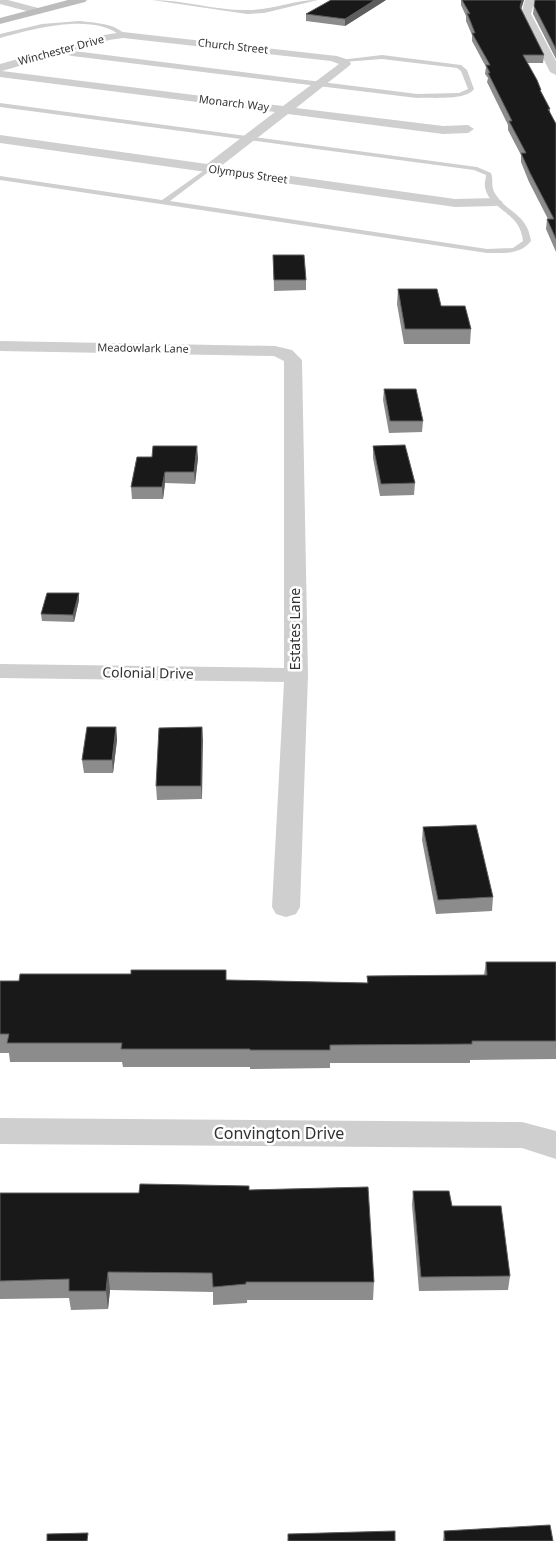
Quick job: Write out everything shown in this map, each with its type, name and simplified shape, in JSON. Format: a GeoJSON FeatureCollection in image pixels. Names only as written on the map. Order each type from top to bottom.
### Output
{"type":"FeatureCollection","features":[{"type":"Feature","properties":{"kind":"main road"},"geometry":{"type":"LineString","coordinates":[[0,20],[51,0]]}},
{"type":"Feature","properties":{"kind":"main road"},"geometry":{"type":"LineString","coordinates":[[3,10],[38,12],[81,0]]}},
{"type":"Feature","properties":{"kind":"street"},"geometry":{"type":"LineString","coordinates":[[530,0],[526,14],[556,72]]}},
{"type":"Feature","properties":{"kind":"street"},"geometry":{"type":"LineString","coordinates":[[0,1],[23,11]]}},
{"type":"Feature","properties":{"kind":"street","name":"Winchester Drive"},"geometry":{"type":"LineString","coordinates":[[0,68],[108,37],[123,35]]}},
{"type":"Feature","properties":{"kind":"street","name":"Church Street"},"geometry":{"type":"LineString","coordinates":[[123,35],[313,55],[343,60]]}},
{"type":"Feature","properties":{"kind":"street"},"geometry":{"type":"LineString","coordinates":[[541,43],[554,43]]}},
{"type":"Feature","properties":{"kind":"street"},"geometry":{"type":"LineString","coordinates":[[209,169],[345,64],[343,60]]}},
{"type":"Feature","properties":{"kind":"street","name":"Monarch Way"},"geometry":{"type":"LineString","coordinates":[[0,74],[443,130],[468,129]]}},
{"type":"Feature","properties":{"kind":"street","name":"Olympus Street"},"geometry":{"type":"LineString","coordinates":[[0,139],[455,203],[496,202]]}},
{"type":"Feature","properties":{"kind":"street","name":"Meadowlark Lane"},"geometry":{"type":"LineString","coordinates":[[0,346],[275,351],[286,354]]}},
{"type":"Feature","properties":{"kind":"street","name":"Estates Lane"},"geometry":{"type":"LineString","coordinates":[[286,354],[293,360],[296,675],[286,906]]}},
{"type":"Feature","properties":{"kind":"street","name":"Colonial Drive"},"geometry":{"type":"LineString","coordinates":[[0,671],[296,675]]}},
{"type":"Feature","properties":{"kind":"street","name":"Convington Drive"},"geometry":{"type":"LineString","coordinates":[[0,1131],[522,1134],[544,1140],[556,1146]]}},
{"type":"Feature","properties":{"kind":"lane"},"geometry":{"type":"LineString","coordinates":[[155,0],[246,12],[264,11],[315,0]]}},
{"type":"Feature","properties":{"kind":"lane"},"geometry":{"type":"LineString","coordinates":[[0,36],[54,22],[110,27],[123,35]]}},
{"type":"Feature","properties":{"kind":"lane"},"geometry":{"type":"LineString","coordinates":[[58,51],[424,96],[459,95],[469,92],[470,89],[464,70],[458,66],[382,57],[343,60]]}},
{"type":"Feature","properties":{"kind":"lane"},"geometry":{"type":"LineString","coordinates":[[0,105],[475,168],[489,174],[488,187],[496,202],[519,218],[528,239],[525,245],[508,250],[487,251],[0,178]]}},
{"type":"Feature","properties":{"kind":"lane"},"geometry":{"type":"LineString","coordinates":[[163,202],[209,169]]}},
{"type":"Feature","properties":{"kind":"building"},"geometry":{"type":"Polygon","coordinates":[[[331,0],[375,0],[345,19],[306,14],[331,0]]]}},
{"type":"Feature","properties":{"kind":"building"},"geometry":{"type":"Polygon","coordinates":[[[462,0],[522,0],[520,7],[544,55],[523,55],[537,80],[556,124],[556,239],[547,219],[554,219],[521,153],[526,153],[509,121],[512,121],[488,73],[490,73],[486,65],[490,65],[472,33],[475,33],[467,13],[470,14],[462,0]]]}},
{"type":"Feature","properties":{"kind":"building"},"geometry":{"type":"Polygon","coordinates":[[[535,0],[556,0],[556,49],[534,6],[535,0]]]}},
{"type":"Feature","properties":{"kind":"building"},"geometry":{"type":"Polygon","coordinates":[[[273,255],[304,255],[306,280],[274,280],[273,255]]]}},
{"type":"Feature","properties":{"kind":"building"},"geometry":{"type":"Polygon","coordinates":[[[398,289],[437,289],[441,306],[465,306],[471,329],[405,329],[398,289]]]}},
{"type":"Feature","properties":{"kind":"building"},"geometry":{"type":"Polygon","coordinates":[[[384,389],[416,389],[423,421],[390,421],[384,389]]]}},
{"type":"Feature","properties":{"kind":"building"},"geometry":{"type":"Polygon","coordinates":[[[405,445],[415,483],[381,484],[373,446],[405,445]]]}},
{"type":"Feature","properties":{"kind":"building"},"geometry":{"type":"Polygon","coordinates":[[[153,446],[197,446],[194,472],[165,472],[162,487],[131,487],[137,457],[152,457],[153,446]]]}},
{"type":"Feature","properties":{"kind":"building"},"geometry":{"type":"Polygon","coordinates":[[[47,593],[79,593],[73,615],[41,614],[47,593]]]}},
{"type":"Feature","properties":{"kind":"building"},"geometry":{"type":"Polygon","coordinates":[[[87,727],[116,727],[112,760],[82,760],[87,727]]]}},
{"type":"Feature","properties":{"kind":"building"},"geometry":{"type":"Polygon","coordinates":[[[202,727],[201,786],[156,786],[159,728],[202,727]]]}},
{"type":"Feature","properties":{"kind":"building"},"geometry":{"type":"Polygon","coordinates":[[[476,825],[493,897],[438,900],[423,827],[476,825]]]}},
{"type":"Feature","properties":{"kind":"building"},"geometry":{"type":"Polygon","coordinates":[[[486,962],[556,962],[556,1041],[472,1041],[472,1044],[330,1045],[330,1050],[121,1049],[122,1043],[7,1043],[9,1034],[0,1034],[0,981],[19,981],[20,974],[131,974],[131,970],[226,970],[226,980],[368,983],[367,976],[487,975],[486,962]]]}},
{"type":"Feature","properties":{"kind":"building"},"geometry":{"type":"Polygon","coordinates":[[[140,1184],[249,1186],[249,1190],[368,1187],[374,1282],[246,1282],[246,1284],[213,1287],[212,1273],[108,1272],[106,1291],[69,1291],[69,1279],[0,1281],[0,1193],[139,1193],[140,1184]]]}},
{"type":"Feature","properties":{"kind":"building"},"geometry":{"type":"Polygon","coordinates":[[[413,1191],[449,1191],[452,1206],[501,1206],[510,1276],[421,1277],[413,1191]]]}},
{"type":"Feature","properties":{"kind":"building"},"geometry":{"type":"Polygon","coordinates":[[[550,1525],[553,1541],[445,1541],[444,1531],[550,1525]]]}},
{"type":"Feature","properties":{"kind":"building"},"geometry":{"type":"Polygon","coordinates":[[[395,1531],[395,1541],[288,1541],[288,1534],[395,1531]]]}},
{"type":"Feature","properties":{"kind":"building"},"geometry":{"type":"Polygon","coordinates":[[[88,1533],[87,1541],[47,1541],[47,1534],[88,1533]]]}}]}
